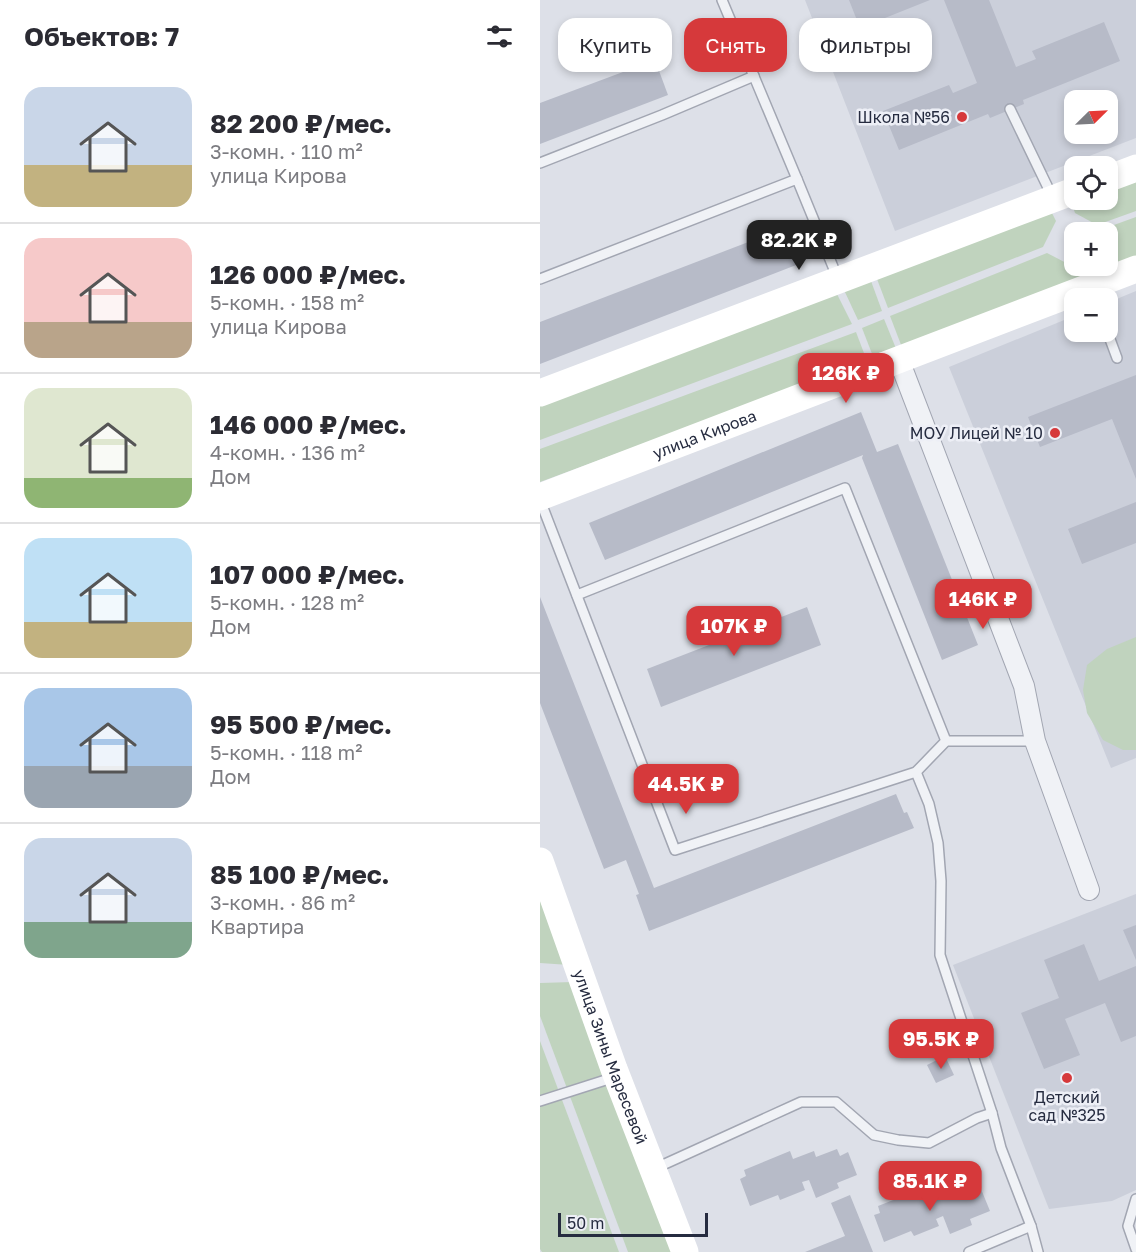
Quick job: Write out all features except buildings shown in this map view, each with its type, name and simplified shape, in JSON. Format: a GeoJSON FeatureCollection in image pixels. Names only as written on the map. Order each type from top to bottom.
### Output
{"type":"FeatureCollection","features":[{"type":"Feature","properties":{"kind":"main road"},"geometry":{"type":"LineString","coordinates":[[1118,175],[1136,168]]}},
{"type":"Feature","properties":{"kind":"main road"},"geometry":{"type":"LineString","coordinates":[[540,393],[1064,194]]}},
{"type":"Feature","properties":{"kind":"main road","name":"улица Кирова"},"geometry":{"type":"LineString","coordinates":[[1100,288],[1136,269]]}},
{"type":"Feature","properties":{"kind":"main road","name":"улица Кирова"},"geometry":{"type":"LineString","coordinates":[[540,499],[899,360],[1064,302]]}},
{"type":"Feature","properties":{"kind":"main road","name":"улица Зины Маресевой"},"geometry":{"type":"LineString","coordinates":[[540,861],[617,1077],[685,1252]]}},
{"type":"Feature","properties":{"kind":"street"},"geometry":{"type":"LineString","coordinates":[[899,360],[1024,686],[1035,741],[1089,890]]}},
{"type":"Feature","properties":{"kind":"lane"},"geometry":{"type":"LineString","coordinates":[[722,0],[798,178],[838,280]]}},
{"type":"Feature","properties":{"kind":"lane"},"geometry":{"type":"LineString","coordinates":[[540,163],[754,76]]}},
{"type":"Feature","properties":{"kind":"lane"},"geometry":{"type":"LineString","coordinates":[[1010,109],[1064,194]]}},
{"type":"Feature","properties":{"kind":"lane"},"geometry":{"type":"LineString","coordinates":[[540,279],[798,178]]}},
{"type":"Feature","properties":{"kind":"lane"},"geometry":{"type":"LineString","coordinates":[[1111,342],[1117,358]]}},
{"type":"Feature","properties":{"kind":"lane"},"geometry":{"type":"LineString","coordinates":[[577,595],[845,488],[946,741]]}},
{"type":"Feature","properties":{"kind":"lane"},"geometry":{"type":"LineString","coordinates":[[540,499],[675,850],[916,772],[946,741],[1035,741]]}},
{"type":"Feature","properties":{"kind":"lane"},"geometry":{"type":"LineString","coordinates":[[916,772],[929,804],[938,843],[941,881],[940,955],[992,1113],[1001,1148],[1031,1226],[1038,1252]]}},
{"type":"Feature","properties":{"kind":"lane"},"geometry":{"type":"LineString","coordinates":[[540,1101],[617,1077]]}},
{"type":"Feature","properties":{"kind":"lane"},"geometry":{"type":"LineString","coordinates":[[654,1169],[801,1102],[836,1102],[874,1135],[929,1143],[977,1118],[992,1113]]}},
{"type":"Feature","properties":{"kind":"lane"},"geometry":{"type":"LineString","coordinates":[[1136,1199],[1128,1226],[1136,1249]]}},
{"type":"Feature","properties":{"kind":"lane"},"geometry":{"type":"LineString","coordinates":[[969,1252],[1031,1226]]}},
{"type":"Feature","properties":{"kind":"shaded area","name":"Школа №56"},"geometry":{"type":"Polygon","coordinates":[[[805,0],[1136,0],[1136,138],[1089,156],[1064,156],[1064,166],[895,231],[833,72],[932,72],[932,18],[812,18],[805,0]]]}},
{"type":"Feature","properties":{"kind":"shaded area"},"geometry":{"type":"Polygon","coordinates":[[[1136,291],[1136,758],[1111,768],[949,367],[1064,320],[1064,342],[1118,342],[1118,298],[1136,291]]]}},
{"type":"Feature","properties":{"kind":"shaded area","name":"Детский сад №325"},"geometry":{"type":"Polygon","coordinates":[[[1136,894],[1136,1190],[1112,1201],[1049,1209],[953,965],[1136,894]]]}},
{"type":"Feature","properties":{"kind":"green space"},"geometry":{"type":"Polygon","coordinates":[[[1136,181],[1136,211],[1105,222],[1092,222],[1075,213],[1074,210],[1118,210],[1118,187],[1136,181]]]}},
{"type":"Feature","properties":{"kind":"green space"},"geometry":{"type":"Polygon","coordinates":[[[1052,213],[1056,221],[1043,247],[888,308],[877,279],[1052,213]]]}},
{"type":"Feature","properties":{"kind":"green space"},"geometry":{"type":"Polygon","coordinates":[[[1136,217],[1136,261],[1118,268],[1118,224],[1136,217]]]}},
{"type":"Feature","properties":{"kind":"green space"},"geometry":{"type":"Polygon","coordinates":[[[1047,253],[1064,262],[1064,276],[1080,276],[1082,279],[903,350],[890,316],[1047,253]]]}},
{"type":"Feature","properties":{"kind":"green space"},"geometry":{"type":"Polygon","coordinates":[[[871,281],[882,311],[858,320],[844,290],[871,281]]]}},
{"type":"Feature","properties":{"kind":"green space"},"geometry":{"type":"Polygon","coordinates":[[[836,292],[852,324],[540,440],[540,403],[836,292]]]}},
{"type":"Feature","properties":{"kind":"green space"},"geometry":{"type":"Polygon","coordinates":[[[884,319],[897,351],[874,359],[862,328],[884,319]]]}},
{"type":"Feature","properties":{"kind":"green space"},"geometry":{"type":"Polygon","coordinates":[[[856,332],[867,361],[540,482],[540,449],[856,332]]]}},
{"type":"Feature","properties":{"kind":"green space"},"geometry":{"type":"Polygon","coordinates":[[[1136,637],[1136,750],[1123,750],[1103,740],[1087,713],[1083,690],[1087,665],[1107,649],[1136,637]]]}},
{"type":"Feature","properties":{"kind":"green space"},"geometry":{"type":"Polygon","coordinates":[[[540,887],[569,965],[540,963],[540,887]]]}},
{"type":"Feature","properties":{"kind":"green space"},"geometry":{"type":"Polygon","coordinates":[[[573,982],[674,1252],[628,1252],[540,1016],[540,983],[573,982]]]}},
{"type":"Feature","properties":{"kind":"green space"},"geometry":{"type":"Polygon","coordinates":[[[540,1041],[619,1252],[542,1252],[540,1249],[540,1041]]]}},
{"type":"Feature","properties":{"kind":"place","name":"Школа №56"},"geometry":{"type":"Point","coordinates":[962,117]}},
{"type":"Feature","properties":{"kind":"place","name":"МОУ Лицей № 10"},"geometry":{"type":"Point","coordinates":[1055,433]}},
{"type":"Feature","properties":{"kind":"place","name":"Детский сад №325"},"geometry":{"type":"Point","coordinates":[1067,1078]}}]}
